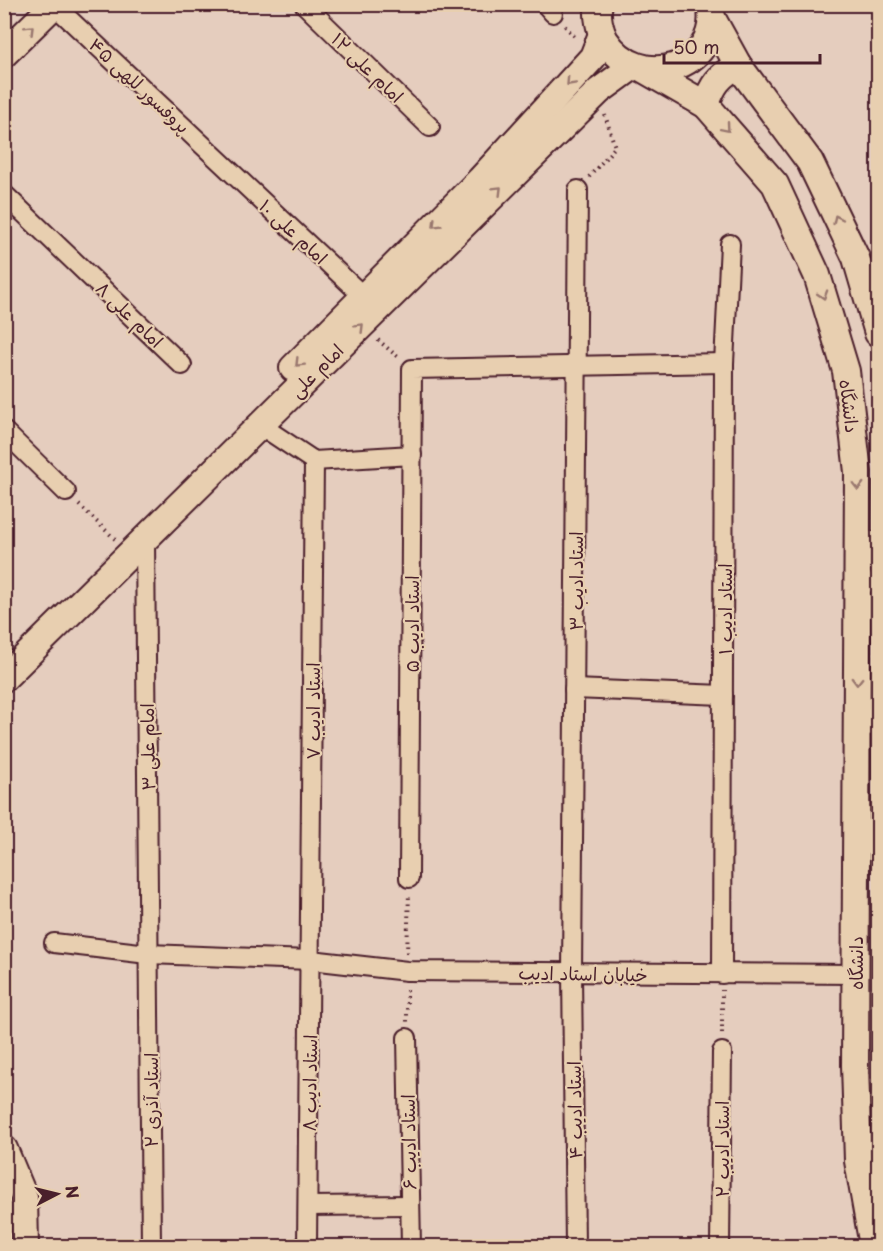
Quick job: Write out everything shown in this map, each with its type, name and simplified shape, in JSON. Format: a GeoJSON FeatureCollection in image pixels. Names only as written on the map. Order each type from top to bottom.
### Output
{"type":"FeatureCollection","features":[{"type":"Feature","properties":{"kind":"street"},"geometry":{"type":"LineString","coordinates":[[597,46],[599,4]]}},
{"type":"Feature","properties":{"kind":"street"},"geometry":{"type":"LineString","coordinates":[[4,54],[54,5]]}},
{"type":"Feature","properties":{"kind":"street","name":"پروفسور للهی ۴۵"},"geometry":{"type":"LineString","coordinates":[[54,5],[225,166]]}},
{"type":"Feature","properties":{"kind":"street","name":"امام علی ۱۲"},"geometry":{"type":"LineString","coordinates":[[305,5],[430,127]]}},
{"type":"Feature","properties":{"kind":"street"},"geometry":{"type":"LineString","coordinates":[[711,11],[725,46],[810,162],[856,258],[879,333]]}},
{"type":"Feature","properties":{"kind":"street"},"geometry":{"type":"LineString","coordinates":[[639,68],[669,69],[690,59],[705,41],[711,11]]}},
{"type":"Feature","properties":{"kind":"street","name":"دانشگاه"},"geometry":{"type":"LineString","coordinates":[[597,46],[706,105],[775,184],[817,275],[846,370],[869,541],[868,722],[855,974],[858,1161],[873,1246]]}},
{"type":"Feature","properties":{"kind":"street","name":"امام علی"},"geometry":{"type":"LineString","coordinates":[[4,659],[480,180],[597,46]]}},
{"type":"Feature","properties":{"kind":"street"},"geometry":{"type":"LineString","coordinates":[[706,105],[712,87],[722,74],[738,65]]}},
{"type":"Feature","properties":{"kind":"street","name":"امام علی"},"geometry":{"type":"LineString","coordinates":[[4,678],[599,91],[639,68]]}},
{"type":"Feature","properties":{"kind":"street","name":"امام علی ۱۰"},"geometry":{"type":"LineString","coordinates":[[225,166],[364,297]]}},
{"type":"Feature","properties":{"kind":"street","name":"استاد ادیب ۳"},"geometry":{"type":"LineString","coordinates":[[572,973],[578,190]]}},
{"type":"Feature","properties":{"kind":"street","name":"امام علی ۸"},"geometry":{"type":"LineString","coordinates":[[4,194],[182,365]]}},
{"type":"Feature","properties":{"kind":"street","name":"استاد ادیب ۱"},"geometry":{"type":"LineString","coordinates":[[722,974],[724,363],[730,244]]}},
{"type":"Feature","properties":{"kind":"street"},"geometry":{"type":"LineString","coordinates":[[412,369],[576,364],[724,363]]}},
{"type":"Feature","properties":{"kind":"street","name":"استاد ادیب ۵"},"geometry":{"type":"LineString","coordinates":[[409,878],[412,369]]}},
{"type":"Feature","properties":{"kind":"street"},"geometry":{"type":"LineString","coordinates":[[260,425],[314,461],[412,455]]}},
{"type":"Feature","properties":{"kind":"street"},"geometry":{"type":"LineString","coordinates":[[4,431],[66,492]]}},
{"type":"Feature","properties":{"kind":"street","name":"استاد ادیب ۷"},"geometry":{"type":"LineString","coordinates":[[311,960],[314,461]]}},
{"type":"Feature","properties":{"kind":"street","name":"امام علی ۳"},"geometry":{"type":"LineString","coordinates":[[145,540],[148,954]]}},
{"type":"Feature","properties":{"kind":"street"},"geometry":{"type":"LineString","coordinates":[[574,690],[723,695]]}},
{"type":"Feature","properties":{"kind":"street","name":"خیابان استاد ادیب"},"geometry":{"type":"LineString","coordinates":[[54,943],[148,954],[311,960],[406,971],[855,974]]}},
{"type":"Feature","properties":{"kind":"street","name":"استاد آذری ۲"},"geometry":{"type":"LineString","coordinates":[[148,954],[151,1246]]}},
{"type":"Feature","properties":{"kind":"street","name":"استاد ادیب ۸"},"geometry":{"type":"LineString","coordinates":[[307,1246],[311,960]]}},
{"type":"Feature","properties":{"kind":"street","name":"استاد ادیب ۴"},"geometry":{"type":"LineString","coordinates":[[572,973],[575,1246]]}},
{"type":"Feature","properties":{"kind":"street","name":"استاد ادیب ۶"},"geometry":{"type":"LineString","coordinates":[[407,1038],[411,1246]]}},
{"type":"Feature","properties":{"kind":"street","name":"استاد ادیب ۲"},"geometry":{"type":"LineString","coordinates":[[720,1246],[722,1052]]}},
{"type":"Feature","properties":{"kind":"street"},"geometry":{"type":"LineString","coordinates":[[4,1149],[24,1197],[26,1246]]}},
{"type":"Feature","properties":{"kind":"street"},"geometry":{"type":"LineString","coordinates":[[308,1206],[409,1205]]}},
{"type":"Feature","properties":{"kind":"path"},"geometry":{"type":"LineString","coordinates":[[549,9],[597,46]]}},
{"type":"Feature","properties":{"kind":"path"},"geometry":{"type":"LineString","coordinates":[[578,190],[615,147],[599,91]]}},
{"type":"Feature","properties":{"kind":"path"},"geometry":{"type":"LineString","coordinates":[[361,326],[412,369]]}},
{"type":"Feature","properties":{"kind":"path"},"geometry":{"type":"LineString","coordinates":[[66,492],[120,544]]}},
{"type":"Feature","properties":{"kind":"path"},"geometry":{"type":"LineString","coordinates":[[722,974],[722,1052]]}}]}
